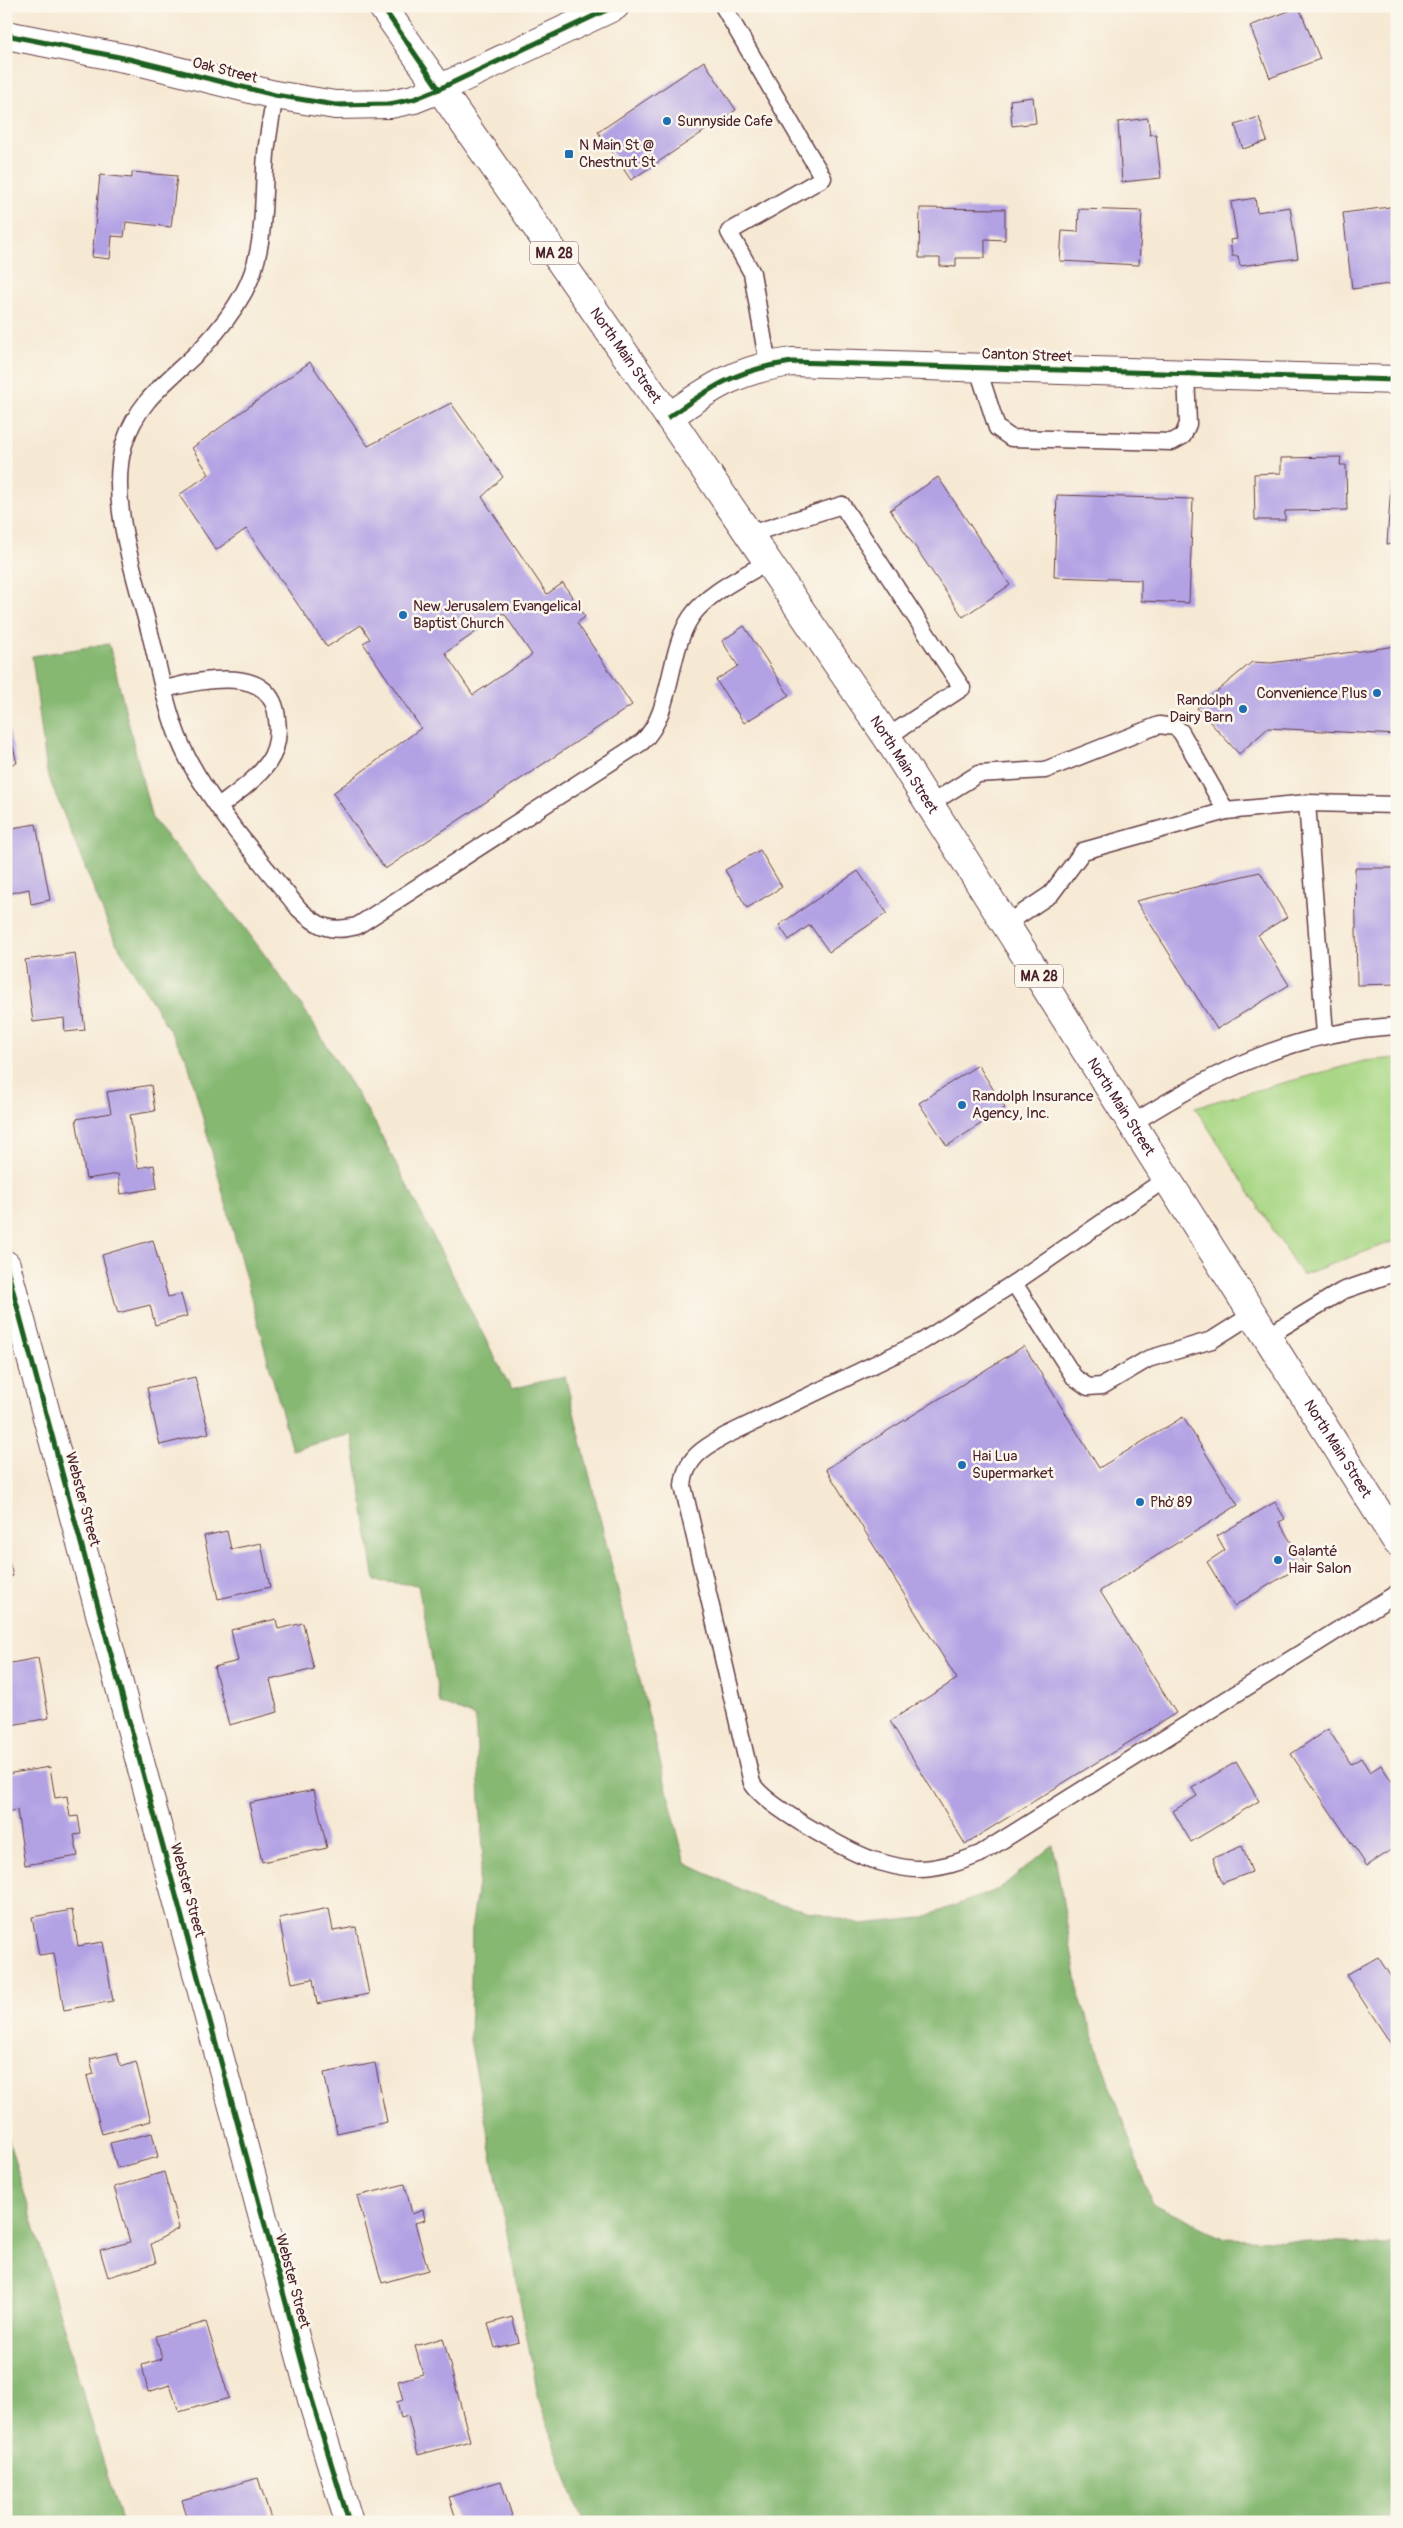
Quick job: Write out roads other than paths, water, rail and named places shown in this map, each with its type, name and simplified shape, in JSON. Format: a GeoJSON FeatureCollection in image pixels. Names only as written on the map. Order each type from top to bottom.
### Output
{"type":"FeatureCollection","features":[{"type":"Feature","properties":{"kind":"street","name":"North Main Street"},"geometry":{"type":"LineString","coordinates":[[382,6],[670,417],[887,737],[1397,1542]]}},
{"type":"Feature","properties":{"kind":"street","name":"Oak Street"},"geometry":{"type":"LineString","coordinates":[[6,35],[129,59],[275,95],[335,105],[367,106],[414,98],[439,89],[615,6]]}},
{"type":"Feature","properties":{"kind":"street","name":"Canton Street"},"geometry":{"type":"LineString","coordinates":[[670,417],[724,380],[746,371],[768,365],[813,361],[1397,380]]}},
{"type":"Feature","properties":{"kind":"street","name":"Webster Street"},"geometry":{"type":"LineString","coordinates":[[6,1264],[314,2407],[349,2522]]}},
{"type":"Feature","properties":{"kind":"lane"},"geometry":{"type":"LineString","coordinates":[[723,6],[823,178],[729,232],[752,273],[768,365]]}},
{"type":"Feature","properties":{"kind":"lane"},"geometry":{"type":"LineString","coordinates":[[275,95],[266,152],[262,231],[254,268],[245,290],[219,329],[143,405],[124,446],[120,470],[124,527],[164,690],[180,743],[219,807],[299,909],[312,922],[324,928],[338,930],[357,926],[642,742],[652,732],[658,719],[675,654],[690,618],[700,606],[713,596],[769,561]]}},
{"type":"Feature","properties":{"kind":"lane"},"geometry":{"type":"LineString","coordinates":[[977,366],[997,428],[1011,438],[1172,442],[1183,436],[1188,424],[1186,372]]}},
{"type":"Feature","properties":{"kind":"lane"},"geometry":{"type":"LineString","coordinates":[[750,534],[842,505],[962,688],[887,737]]}},
{"type":"Feature","properties":{"kind":"lane"},"geometry":{"type":"LineString","coordinates":[[164,690],[198,682],[239,679],[257,686],[270,697],[277,714],[278,732],[274,751],[268,763],[257,775],[219,807]]}},
{"type":"Feature","properties":{"kind":"lane"},"geometry":{"type":"LineString","coordinates":[[930,804],[978,774],[1045,770],[1159,725],[1175,727],[1181,732],[1226,811]]}},
{"type":"Feature","properties":{"kind":"lane"},"geometry":{"type":"LineString","coordinates":[[1307,803],[1325,1034]]}},
{"type":"Feature","properties":{"kind":"lane"},"geometry":{"type":"LineString","coordinates":[[1006,924],[1051,894],[1082,851],[1226,811],[1307,803],[1397,805]]}},
{"type":"Feature","properties":{"kind":"lane"},"geometry":{"type":"LineString","coordinates":[[1133,1123],[1178,1094],[1228,1068],[1275,1049],[1325,1034],[1397,1026]]}},
{"type":"Feature","properties":{"kind":"lane"},"geometry":{"type":"LineString","coordinates":[[1167,1178],[1014,1284],[923,1342],[706,1447],[694,1456],[687,1465],[683,1486],[752,1783],[761,1796],[786,1814],[873,1860],[916,1869],[961,1862],[980,1854],[1397,1593]]}},
{"type":"Feature","properties":{"kind":"lane"},"geometry":{"type":"LineString","coordinates":[[1014,1284],[1074,1377],[1088,1387],[1102,1386],[1148,1359],[1260,1325],[1342,1291],[1397,1272]]}},
{"type":"Feature","properties":{"kind":"place","name":"Sunnyside Cafe"},"geometry":{"type":"Point","coordinates":[667,121]}},
{"type":"Feature","properties":{"kind":"place","name":"N Main St @ Chestnut St"},"geometry":{"type":"Point","coordinates":[569,154]}},
{"type":"Feature","properties":{"kind":"place","name":"New Jerusalem Evangelical Baptist Church"},"geometry":{"type":"Point","coordinates":[403,615]}},
{"type":"Feature","properties":{"kind":"place","name":"Convenience Plus"},"geometry":{"type":"Point","coordinates":[1377,693]}},
{"type":"Feature","properties":{"kind":"place","name":"Randolph Dairy Barn"},"geometry":{"type":"Point","coordinates":[1243,709]}},
{"type":"Feature","properties":{"kind":"place","name":"Randolph Insurance Agency, Inc."},"geometry":{"type":"Point","coordinates":[962,1105]}},
{"type":"Feature","properties":{"kind":"place","name":"Hai Lua Supermarket"},"geometry":{"type":"Point","coordinates":[962,1465]}},
{"type":"Feature","properties":{"kind":"place","name":"Phở 89"},"geometry":{"type":"Point","coordinates":[1140,1502]}},
{"type":"Feature","properties":{"kind":"place","name":"Galanté Hair Salon"},"geometry":{"type":"Point","coordinates":[1278,1560]}}]}
